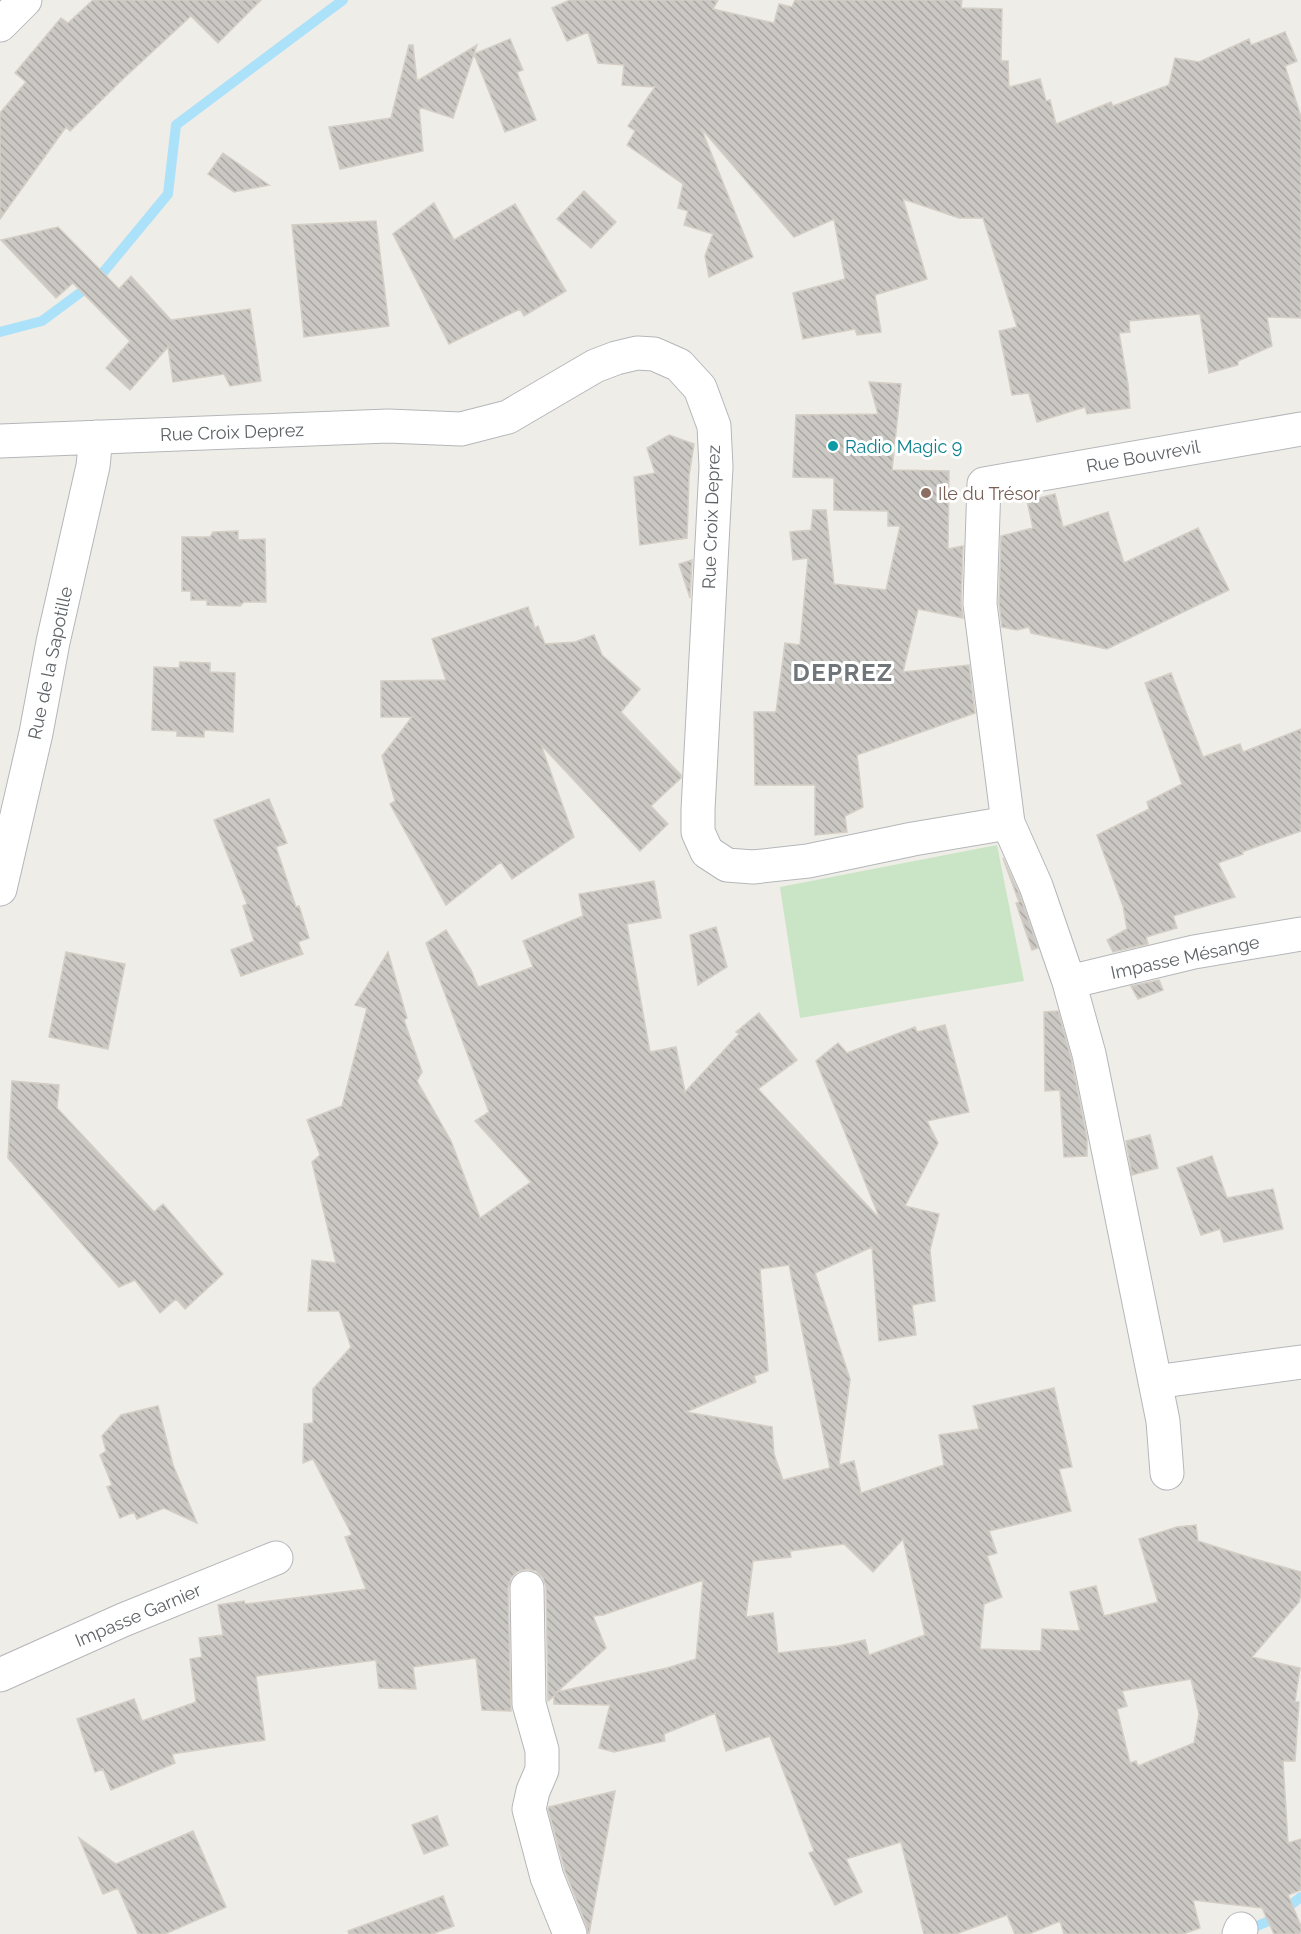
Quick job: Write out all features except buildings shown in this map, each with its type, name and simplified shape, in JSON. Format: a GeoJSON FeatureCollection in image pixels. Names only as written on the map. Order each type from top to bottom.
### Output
{"type":"FeatureCollection","features":[{"type":"Feature","properties":{"kind":"street"},"geometry":{"type":"LineString","coordinates":[[0,25],[25,0]]}},
{"type":"Feature","properties":{"kind":"street","name":"Rue Croix Deprez"},"geometry":{"type":"LineString","coordinates":[[0,441],[388,426],[461,429],[508,417],[595,366],[637,353],[654,354],[679,365],[700,388],[714,426],[716,467],[698,810],[698,832],[707,852],[727,865],[753,867],[808,861],[1008,823]]}},
{"type":"Feature","properties":{"kind":"street","name":"Rue Bouvrevil"},"geometry":{"type":"LineString","coordinates":[[1008,823],[980,604],[984,483],[1301,429]]}},
{"type":"Feature","properties":{"kind":"street","name":"Rue de la Sapotille"},"geometry":{"type":"LineString","coordinates":[[0,889],[93,466],[96,437]]}},
{"type":"Feature","properties":{"kind":"street"},"geometry":{"type":"LineString","coordinates":[[1008,823],[1036,886],[1069,982],[1089,1054],[1163,1421],[1167,1473]]}},
{"type":"Feature","properties":{"kind":"street","name":"Impasse Mésange"},"geometry":{"type":"LineString","coordinates":[[1069,982],[1194,952],[1301,934]]}},
{"type":"Feature","properties":{"kind":"street"},"geometry":{"type":"LineString","coordinates":[[1155,1382],[1301,1362]]}},
{"type":"Feature","properties":{"kind":"street","name":"Impasse Garnier"},"geometry":{"type":"LineString","coordinates":[[0,1675],[123,1620],[276,1558]]}},
{"type":"Feature","properties":{"kind":"street"},"geometry":{"type":"LineString","coordinates":[[527,1588],[529,1704],[542,1750],[542,1770],[528,1809],[547,1877],[570,1934]]}},
{"type":"Feature","properties":{"kind":"green space"},"geometry":{"type":"Polygon","coordinates":[[[997,845],[1024,981],[800,1018],[780,887],[997,845]]]}},
{"type":"Feature","properties":{"kind":"waterway"},"geometry":{"type":"LineString","coordinates":[[0,332],[42,321],[96,281],[168,194],[176,125],[343,0]]}},
{"type":"Feature","properties":{"kind":"waterway"},"geometry":{"type":"LineString","coordinates":[[1245,1931],[1271,1920],[1301,1897]]}},
{"type":"Feature","properties":{"kind":"place","name":"Radio Magic 9"},"geometry":{"type":"Point","coordinates":[833,446]}},
{"type":"Feature","properties":{"kind":"place","name":"Ile du Trésor"},"geometry":{"type":"Point","coordinates":[926,493]}},
{"type":"Feature","properties":{"kind":"district","name":"DEPREZ"},"geometry":{"type":"Point","coordinates":[843,672]}}]}
